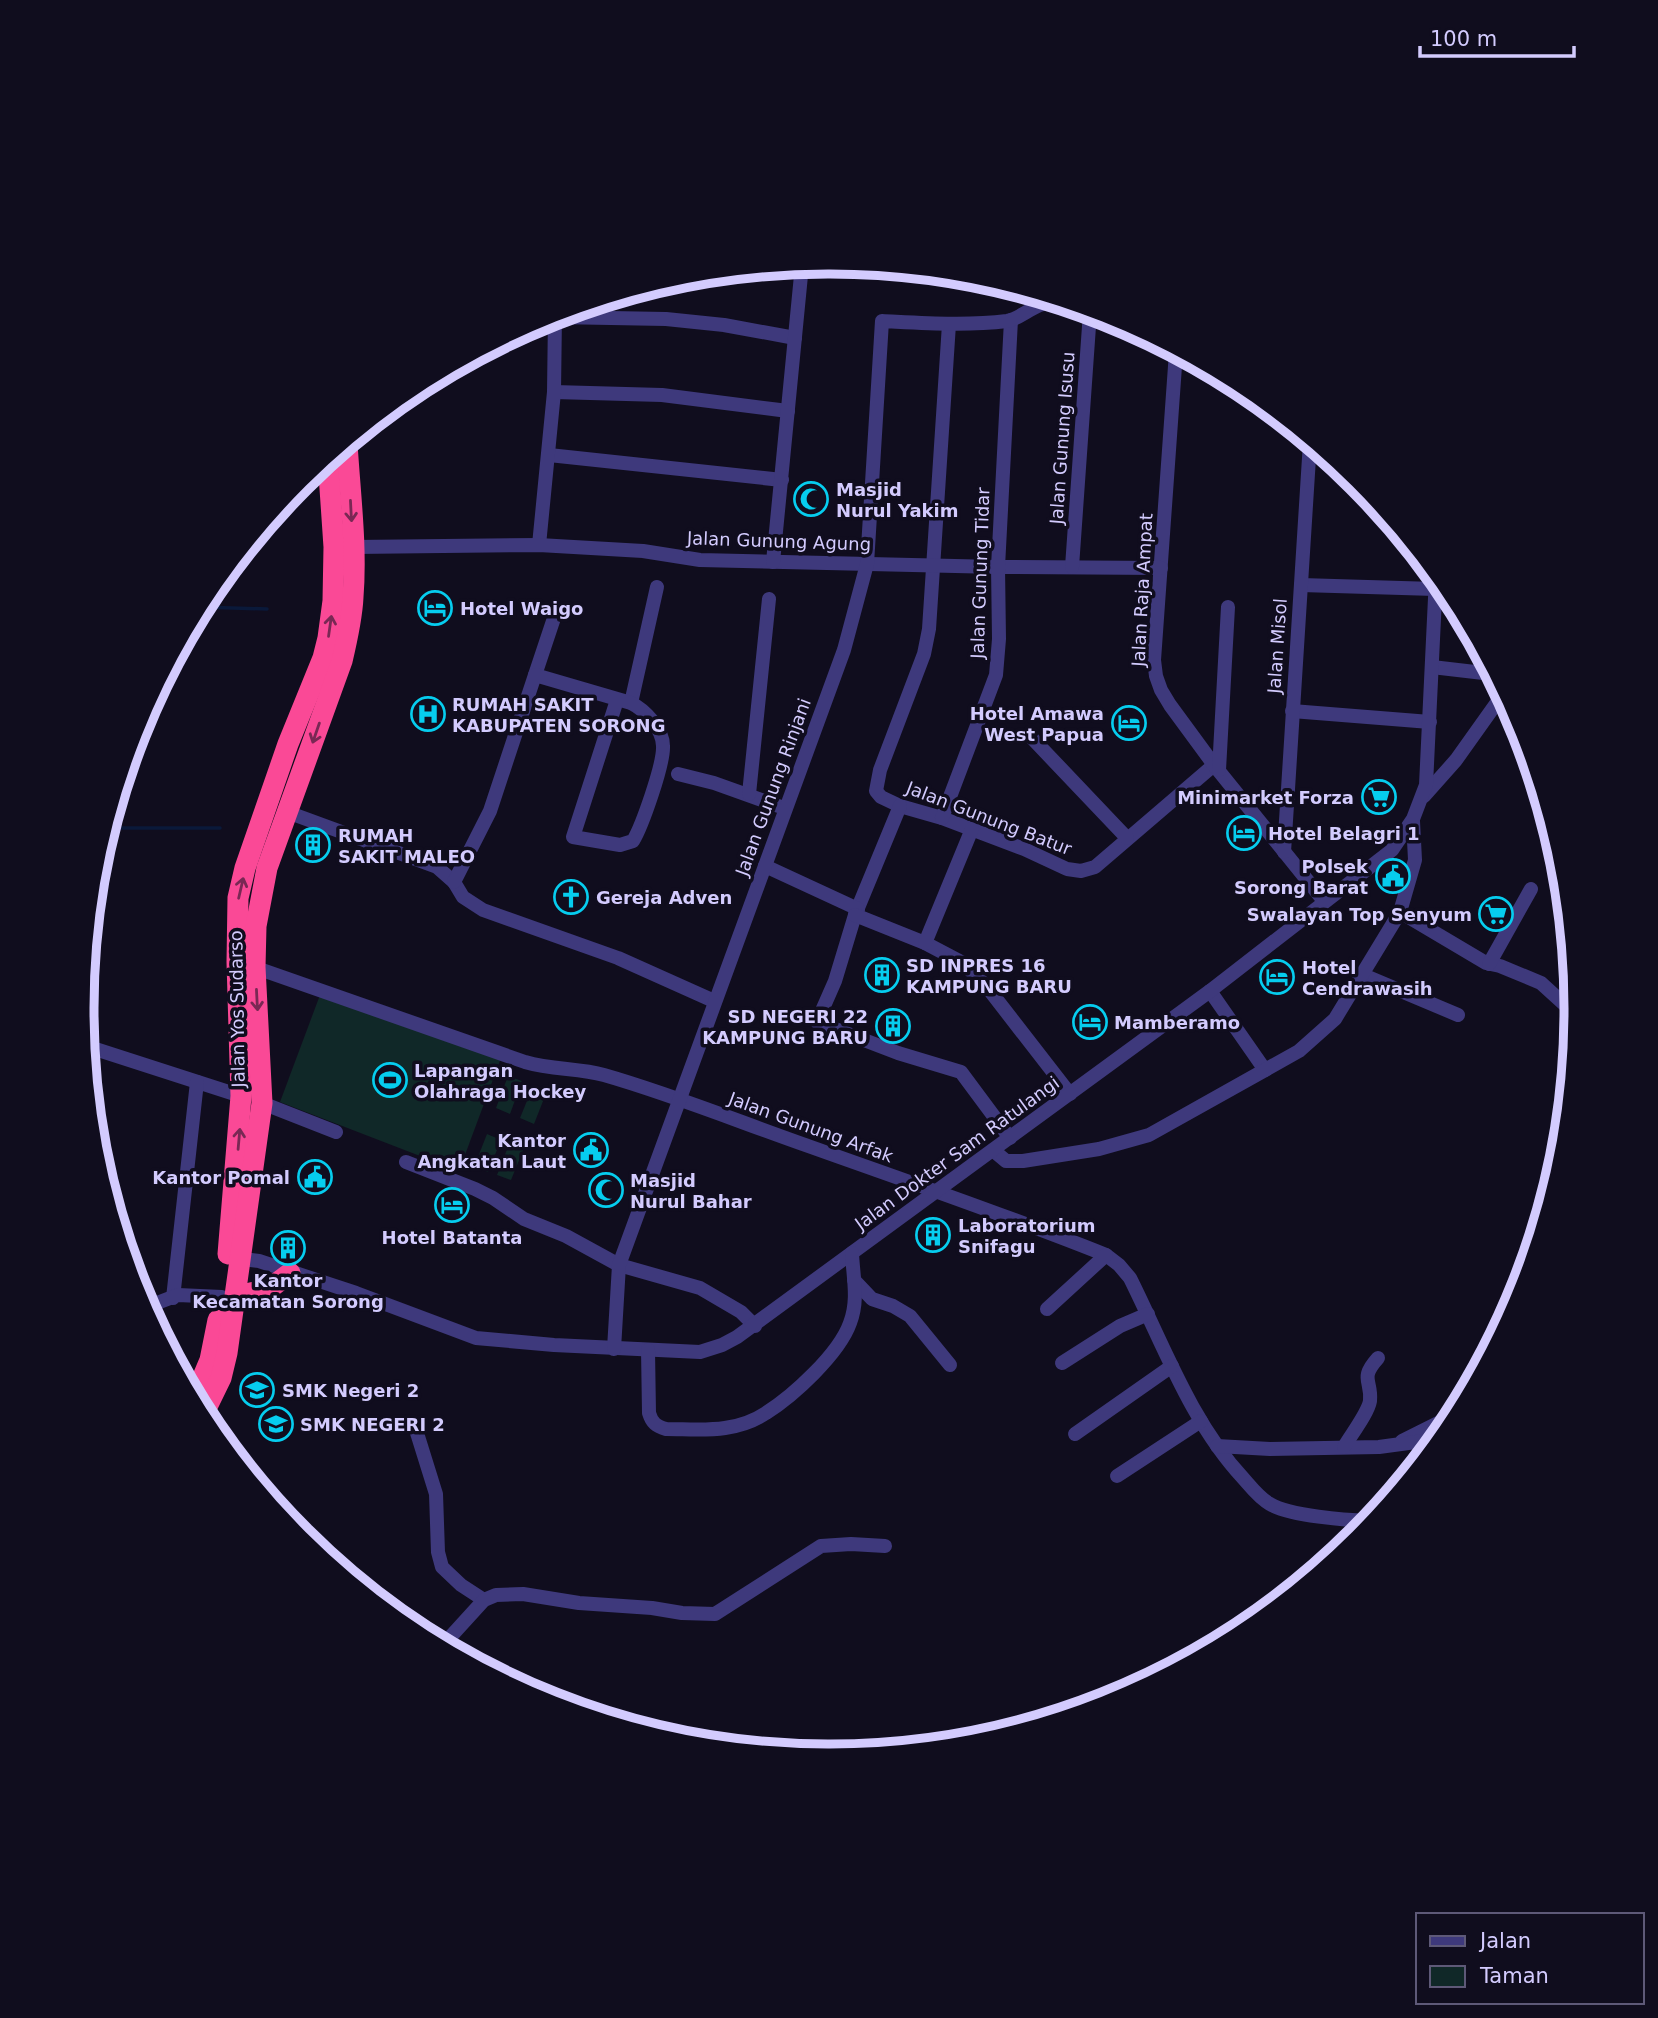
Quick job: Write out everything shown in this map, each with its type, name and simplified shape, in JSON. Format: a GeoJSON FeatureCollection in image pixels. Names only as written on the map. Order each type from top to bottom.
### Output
{"type":"FeatureCollection","features":[{"type":"Feature","properties":{"kind":"highway","name":"Jalan Yos Sudarso"},"geometry":{"type":"LineString","coordinates":[[235,1258],[246,965],[267,868],[287,813],[353,596],[354,547],[348,455]]}},
{"type":"Feature","properties":{"kind":"highway","name":"Jalan Yos Sudarso"},"geometry":{"type":"LineString","coordinates":[[209,1402],[221,1378],[229,1296],[262,1103],[238,898],[288,744],[332,660],[334,547],[329,472]]}},
{"type":"Feature","properties":{"kind":"highway"},"geometry":{"type":"LineString","coordinates":[[229,1296],[269,1289],[290,1273]]}},
{"type":"Feature","properties":{"kind":"highway","name":"Jalan Yos Sudarso"},"geometry":{"type":"LineString","coordinates":[[199,1386],[210,1360],[229,1296]]}},
{"type":"Feature","properties":{"kind":"street"},"geometry":{"type":"LineString","coordinates":[[773,562],[801,275]]}},
{"type":"Feature","properties":{"kind":"street"},"geometry":{"type":"LineString","coordinates":[[931,565],[949,324],[1011,320],[1038,305]]}},
{"type":"Feature","properties":{"kind":"street"},"geometry":{"type":"LineString","coordinates":[[583,317],[666,319],[724,325],[795,338]]}},
{"type":"Feature","properties":{"kind":"street","name":"Jalan Gunung Tidar"},"geometry":{"type":"LineString","coordinates":[[942,818],[996,675],[999,639],[998,567],[1011,320]]}},
{"type":"Feature","properties":{"kind":"street","name":"Jalan Gunung Rinjani"},"geometry":{"type":"LineString","coordinates":[[614,1349],[619,1265],[844,650],[867,564],[883,321],[949,324]]}},
{"type":"Feature","properties":{"kind":"street","name":"Jalan Gunung Isusu"},"geometry":{"type":"LineString","coordinates":[[1072,566],[1089,322]]}},
{"type":"Feature","properties":{"kind":"street"},"geometry":{"type":"LineString","coordinates":[[538,545],[554,392],[555,327]]}},
{"type":"Feature","properties":{"kind":"street","name":"Jalan Raja Ampat"},"geometry":{"type":"LineString","coordinates":[[1175,362],[1154,660],[1156,676],[1170,705],[1324,901]]}},
{"type":"Feature","properties":{"kind":"street"},"geometry":{"type":"LineString","coordinates":[[554,392],[662,395],[788,411]]}},
{"type":"Feature","properties":{"kind":"street","name":"Jalan Misol"},"geometry":{"type":"LineString","coordinates":[[1284,852],[1309,454]]}},
{"type":"Feature","properties":{"kind":"street"},"geometry":{"type":"LineString","coordinates":[[549,455],[782,480]]}},
{"type":"Feature","properties":{"kind":"street","name":"Jalan Gunung Agung"},"geometry":{"type":"LineString","coordinates":[[354,547],[538,545],[643,551],[700,559],[773,562],[1161,568]]}},
{"type":"Feature","properties":{"kind":"street","name":"Jalan Gunung Batur"},"geometry":{"type":"LineString","coordinates":[[931,565],[929,629],[923,654],[876,782],[876,791],[881,797],[1024,849],[1067,869],[1081,871],[1095,867],[1127,838],[1217,767]]}},
{"type":"Feature","properties":{"kind":"street"},"geometry":{"type":"LineString","coordinates":[[1301,585],[1427,583]]}},
{"type":"Feature","properties":{"kind":"street"},"geometry":{"type":"LineString","coordinates":[[534,679],[624,702],[641,709],[659,731],[663,746],[659,768],[635,837],[629,844],[620,845],[573,836],[624,702],[657,587]]}},
{"type":"Feature","properties":{"kind":"street","name":"Jalan Dokter Sam Ratulangi"},"geometry":{"type":"LineString","coordinates":[[235,1258],[259,1261],[356,1293],[476,1338],[614,1349],[700,1352],[722,1345],[755,1326],[994,1151],[1210,991],[1392,850],[1413,820],[1423,797],[1429,764],[1435,595]]}},
{"type":"Feature","properties":{"kind":"street"},"geometry":{"type":"LineString","coordinates":[[749,794],[769,599]]}},
{"type":"Feature","properties":{"kind":"street"},"geometry":{"type":"LineString","coordinates":[[1217,767],[1228,607]]}},
{"type":"Feature","properties":{"kind":"street"},"geometry":{"type":"LineString","coordinates":[[454,882],[490,811],[554,618]]}},
{"type":"Feature","properties":{"kind":"street"},"geometry":{"type":"LineString","coordinates":[[1432,667],[1482,673]]}},
{"type":"Feature","properties":{"kind":"street"},"geometry":{"type":"LineString","coordinates":[[1423,797],[1456,760],[1497,703]]}},
{"type":"Feature","properties":{"kind":"street"},"geometry":{"type":"LineString","coordinates":[[1292,711],[1430,722]]}},
{"type":"Feature","properties":{"kind":"street"},"geometry":{"type":"LineString","coordinates":[[1031,737],[1127,838]]}},
{"type":"Feature","properties":{"kind":"street"},"geometry":{"type":"LineString","coordinates":[[678,774],[715,783],[784,808]]}},
{"type":"Feature","properties":{"kind":"street"},"geometry":{"type":"LineString","coordinates":[[900,806],[857,912],[835,981],[817,1022],[898,1053],[961,1072],[1010,1138]]}},
{"type":"Feature","properties":{"kind":"street"},"geometry":{"type":"LineString","coordinates":[[287,813],[437,867],[454,882],[463,897],[483,910],[618,958],[714,1001]]}},
{"type":"Feature","properties":{"kind":"street"},"geometry":{"type":"LineString","coordinates":[[994,1151],[1006,1161],[1017,1162],[1064,1156],[1149,1135],[1299,1051],[1335,1019],[1399,912],[1415,860],[1413,820]]}},
{"type":"Feature","properties":{"kind":"street"},"geometry":{"type":"LineString","coordinates":[[925,943],[972,829]]}},
{"type":"Feature","properties":{"kind":"street"},"geometry":{"type":"LineString","coordinates":[[765,866],[963,963],[1020,1027],[1070,1094]]}},
{"type":"Feature","properties":{"kind":"street"},"geometry":{"type":"LineString","coordinates":[[1489,964],[1531,890]]}},
{"type":"Feature","properties":{"kind":"street"},"geometry":{"type":"LineString","coordinates":[[1399,912],[1489,964],[1541,983],[1564,1004]]}},
{"type":"Feature","properties":{"kind":"street","name":"Jalan Gunung Arfak"},"geometry":{"type":"LineString","coordinates":[[246,965],[526,1062],[543,1067],[578,1069],[603,1075],[678,1100],[1008,1216],[1106,1255],[1130,1278],[1201,1421],[1231,1466],[1257,1494],[1270,1504],[1306,1513],[1356,1519]]}},
{"type":"Feature","properties":{"kind":"street"},"geometry":{"type":"LineString","coordinates":[[1363,975],[1458,1014]]}},
{"type":"Feature","properties":{"kind":"street"},"geometry":{"type":"LineString","coordinates":[[1210,991],[1265,1070]]}},
{"type":"Feature","properties":{"kind":"street"},"geometry":{"type":"LineString","coordinates":[[96,1049],[241,1096]]}},
{"type":"Feature","properties":{"kind":"street"},"geometry":{"type":"LineString","coordinates":[[173,1297],[197,1082]]}},
{"type":"Feature","properties":{"kind":"street"},"geometry":{"type":"LineString","coordinates":[[262,1103],[336,1132]]}},
{"type":"Feature","properties":{"kind":"street"},"geometry":{"type":"LineString","coordinates":[[406,1162],[484,1193],[524,1219],[566,1236],[619,1265],[700,1288],[741,1312],[755,1326]]}},
{"type":"Feature","properties":{"kind":"street"},"geometry":{"type":"LineString","coordinates":[[648,1350],[649,1413],[651,1422],[657,1427],[701,1430],[725,1428],[764,1415],[780,1403],[837,1347],[850,1325],[855,1305],[852,1253]]}},
{"type":"Feature","properties":{"kind":"street"},"geometry":{"type":"LineString","coordinates":[[1047,1310],[1106,1255]]}},
{"type":"Feature","properties":{"kind":"street"},"geometry":{"type":"LineString","coordinates":[[855,1280],[872,1299],[893,1306],[910,1317],[950,1365]]}},
{"type":"Feature","properties":{"kind":"street"},"geometry":{"type":"LineString","coordinates":[[156,1303],[198,1294],[229,1296]]}},
{"type":"Feature","properties":{"kind":"street"},"geometry":{"type":"LineString","coordinates":[[1062,1363],[1120,1326],[1148,1314]]}},
{"type":"Feature","properties":{"kind":"street"},"geometry":{"type":"LineString","coordinates":[[1344,1447],[1370,1403],[1366,1380],[1378,1358]]}},
{"type":"Feature","properties":{"kind":"street"},"geometry":{"type":"LineString","coordinates":[[1075,1434],[1172,1366]]}},
{"type":"Feature","properties":{"kind":"street"},"geometry":{"type":"LineString","coordinates":[[1117,1476],[1201,1421]]}},
{"type":"Feature","properties":{"kind":"street"},"geometry":{"type":"LineString","coordinates":[[1398,1443],[1434,1425]]}},
{"type":"Feature","properties":{"kind":"street"},"geometry":{"type":"LineString","coordinates":[[417,1433],[436,1494],[438,1552],[442,1567],[461,1585],[484,1600]]}},
{"type":"Feature","properties":{"kind":"street"},"geometry":{"type":"LineString","coordinates":[[1217,1446],[1270,1449],[1379,1447],[1423,1440]]}},
{"type":"Feature","properties":{"kind":"street"},"geometry":{"type":"LineString","coordinates":[[450,1638],[484,1600],[496,1595],[523,1594],[579,1603],[715,1614],[821,1546],[885,1546]]}},
{"type":"Feature","properties":{"kind":"green space","name":"Lapangan Olahraga Hockey"},"geometry":{"type":"Polygon","coordinates":[[[320,995],[501,1058],[459,1171],[280,1102],[320,995]]]}},
{"type":"Feature","properties":{"kind":"green space"},"geometry":{"type":"Polygon","coordinates":[[[508,1076],[522,1081],[510,1114],[496,1108],[508,1076]]]}},
{"type":"Feature","properties":{"kind":"green space"},"geometry":{"type":"Polygon","coordinates":[[[533,1086],[547,1091],[534,1124],[520,1118],[533,1086]]]}},
{"type":"Feature","properties":{"kind":"green space"},"geometry":{"type":"Polygon","coordinates":[[[487,1134],[501,1140],[488,1172],[474,1167],[487,1134]]]}},
{"type":"Feature","properties":{"kind":"green space"},"geometry":{"type":"Polygon","coordinates":[[[510,1142],[524,1148],[511,1180],[497,1175],[510,1142]]]}},
{"type":"Feature","properties":{"kind":"waterway"},"geometry":{"type":"LineString","coordinates":[[214,607],[267,609]]}},
{"type":"Feature","properties":{"kind":"waterway"},"geometry":{"type":"LineString","coordinates":[[118,828],[220,828]]}},
{"type":"Feature","properties":{"kind":"place","name":"Masjid Nurul Yakim"},"geometry":{"type":"Point","coordinates":[811,499]}},
{"type":"Feature","properties":{"kind":"place","name":"Hotel Waigo"},"geometry":{"type":"Point","coordinates":[435,608]}},
{"type":"Feature","properties":{"kind":"place","name":"RUMAH SAKIT KABUPATEN SORONG"},"geometry":{"type":"Point","coordinates":[428,714]}},
{"type":"Feature","properties":{"kind":"place","name":"Hotel Amawa West Papua"},"geometry":{"type":"Point","coordinates":[1129,723]}},
{"type":"Feature","properties":{"kind":"place","name":"Minimarket Forza"},"geometry":{"type":"Point","coordinates":[1379,797]}},
{"type":"Feature","properties":{"kind":"place","name":"Hotel Belagri 1"},"geometry":{"type":"Point","coordinates":[1244,833]}},
{"type":"Feature","properties":{"kind":"place","name":"RUMAH SAKIT MALEO"},"geometry":{"type":"Point","coordinates":[313,845]}},
{"type":"Feature","properties":{"kind":"place","name":"Polsek Sorong Barat"},"geometry":{"type":"Point","coordinates":[1393,876]}},
{"type":"Feature","properties":{"kind":"place","name":"Gereja Adven"},"geometry":{"type":"Point","coordinates":[571,897]}},
{"type":"Feature","properties":{"kind":"place","name":"Swalayan Top Senyum"},"geometry":{"type":"Point","coordinates":[1496,914]}},
{"type":"Feature","properties":{"kind":"place","name":"SD INPRES 16 KAMPUNG BARU"},"geometry":{"type":"Point","coordinates":[882,975]}},
{"type":"Feature","properties":{"kind":"place","name":"Hotel Cendrawasih"},"geometry":{"type":"Point","coordinates":[1277,977]}},
{"type":"Feature","properties":{"kind":"place","name":"Mamberamo"},"geometry":{"type":"Point","coordinates":[1090,1022]}},
{"type":"Feature","properties":{"kind":"place","name":"SD NEGERI 22 KAMPUNG BARU"},"geometry":{"type":"Point","coordinates":[893,1026]}},
{"type":"Feature","properties":{"kind":"place","name":"Lapangan Olahraga Hockey"},"geometry":{"type":"Point","coordinates":[390,1080]}},
{"type":"Feature","properties":{"kind":"place","name":"Kantor Angkatan Laut"},"geometry":{"type":"Point","coordinates":[591,1150]}},
{"type":"Feature","properties":{"kind":"place","name":"Kantor Pomal"},"geometry":{"type":"Point","coordinates":[315,1177]}},
{"type":"Feature","properties":{"kind":"place","name":"Masjid Nurul Bahar"},"geometry":{"type":"Point","coordinates":[606,1190]}},
{"type":"Feature","properties":{"kind":"place","name":"Hotel Batanta"},"geometry":{"type":"Point","coordinates":[452,1205]}},
{"type":"Feature","properties":{"kind":"place","name":"Laboratorium Snifagu"},"geometry":{"type":"Point","coordinates":[933,1235]}},
{"type":"Feature","properties":{"kind":"place","name":"Kantor Kecamatan Sorong"},"geometry":{"type":"Point","coordinates":[288,1248]}},
{"type":"Feature","properties":{"kind":"place","name":"SMK Negeri 2"},"geometry":{"type":"Point","coordinates":[257,1390]}},
{"type":"Feature","properties":{"kind":"place","name":"SMK NEGERI 2"},"geometry":{"type":"Point","coordinates":[276,1424]}}]}
